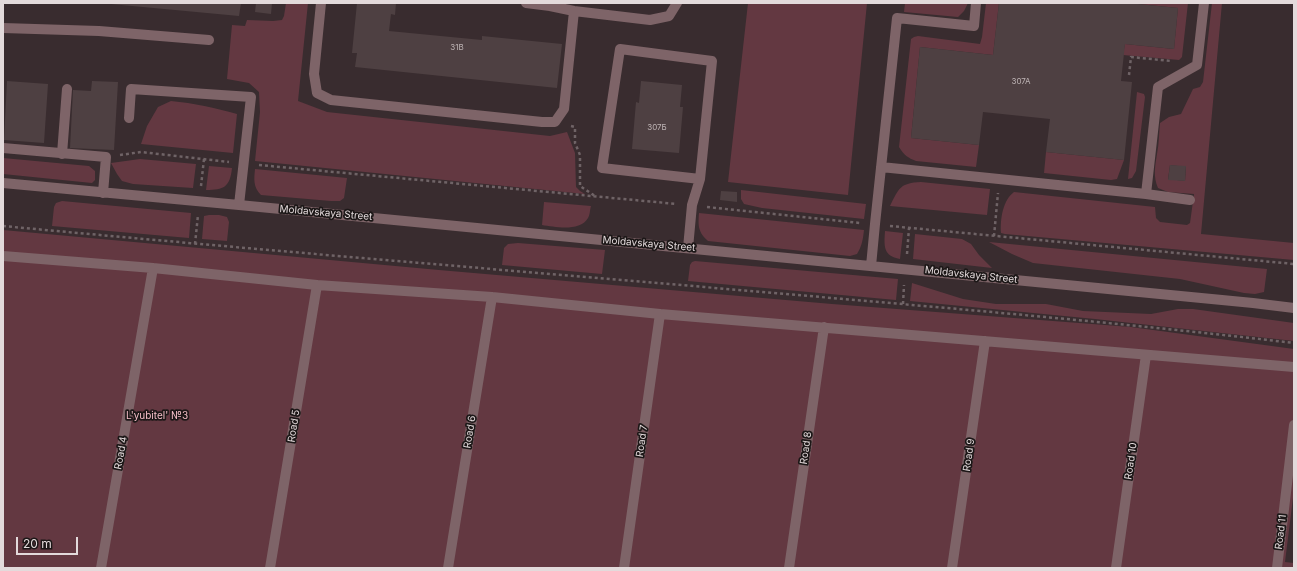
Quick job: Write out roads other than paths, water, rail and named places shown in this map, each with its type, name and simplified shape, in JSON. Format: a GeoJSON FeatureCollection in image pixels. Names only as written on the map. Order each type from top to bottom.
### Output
{"type":"FeatureCollection","features":[{"type":"Feature","properties":{"kind":"street"},"geometry":{"type":"LineString","coordinates":[[321,3],[314,74],[317,93],[331,100],[542,122],[555,122],[564,109],[574,11]]}},
{"type":"Feature","properties":{"kind":"street"},"geometry":{"type":"LineString","coordinates":[[526,3],[550,4],[574,11],[650,20],[669,16],[677,3]]}},
{"type":"Feature","properties":{"kind":"street"},"geometry":{"type":"LineString","coordinates":[[871,266],[896,18],[974,26],[976,3]]}},
{"type":"Feature","properties":{"kind":"street"},"geometry":{"type":"LineString","coordinates":[[1146,194],[1158,87],[1197,65],[1204,3]]}},
{"type":"Feature","properties":{"kind":"street"},"geometry":{"type":"LineString","coordinates":[[3,28],[99,31],[209,40]]}},
{"type":"Feature","properties":{"kind":"street"},"geometry":{"type":"LineString","coordinates":[[688,248],[692,205],[700,179],[712,61],[620,49],[602,168],[700,179]]}},
{"type":"Feature","properties":{"kind":"street"},"geometry":{"type":"LineString","coordinates":[[62,154],[67,89]]}},
{"type":"Feature","properties":{"kind":"street"},"geometry":{"type":"LineString","coordinates":[[129,118],[131,89],[251,97],[239,205]]}},
{"type":"Feature","properties":{"kind":"street"},"geometry":{"type":"LineString","coordinates":[[3,148],[106,157],[103,193]]}},
{"type":"Feature","properties":{"kind":"street"},"geometry":{"type":"LineString","coordinates":[[880,167],[1146,194],[1190,200]]}},
{"type":"Feature","properties":{"kind":"street","name":"Moldavskaya Street"},"geometry":{"type":"LineString","coordinates":[[3,183],[688,248],[1294,308]]}},
{"type":"Feature","properties":{"kind":"street"},"geometry":{"type":"LineString","coordinates":[[3,256],[153,268],[317,285],[492,297],[660,314],[1294,367]]}},
{"type":"Feature","properties":{"kind":"street","name":"Road 4"},"geometry":{"type":"LineString","coordinates":[[101,568],[153,268]]}},
{"type":"Feature","properties":{"kind":"street","name":"Road 5"},"geometry":{"type":"LineString","coordinates":[[270,568],[317,285]]}},
{"type":"Feature","properties":{"kind":"street","name":"Road 6"},"geometry":{"type":"LineString","coordinates":[[448,568],[492,297]]}},
{"type":"Feature","properties":{"kind":"street","name":"Road 7"},"geometry":{"type":"LineString","coordinates":[[624,568],[660,314]]}},
{"type":"Feature","properties":{"kind":"street","name":"Road 8"},"geometry":{"type":"LineString","coordinates":[[789,568],[824,327]]}},
{"type":"Feature","properties":{"kind":"street","name":"Road 9"},"geometry":{"type":"LineString","coordinates":[[952,568],[985,341]]}},
{"type":"Feature","properties":{"kind":"street","name":"Road 10"},"geometry":{"type":"LineString","coordinates":[[1116,568],[1146,354]]}},
{"type":"Feature","properties":{"kind":"street","name":"Road 11"},"geometry":{"type":"LineString","coordinates":[[1277,568],[1294,425]]}},
{"type":"Feature","properties":{"kind":"park label","name":"L'yubitel' №3"},"geometry":{"type":"Point","coordinates":[157,416]}}]}
